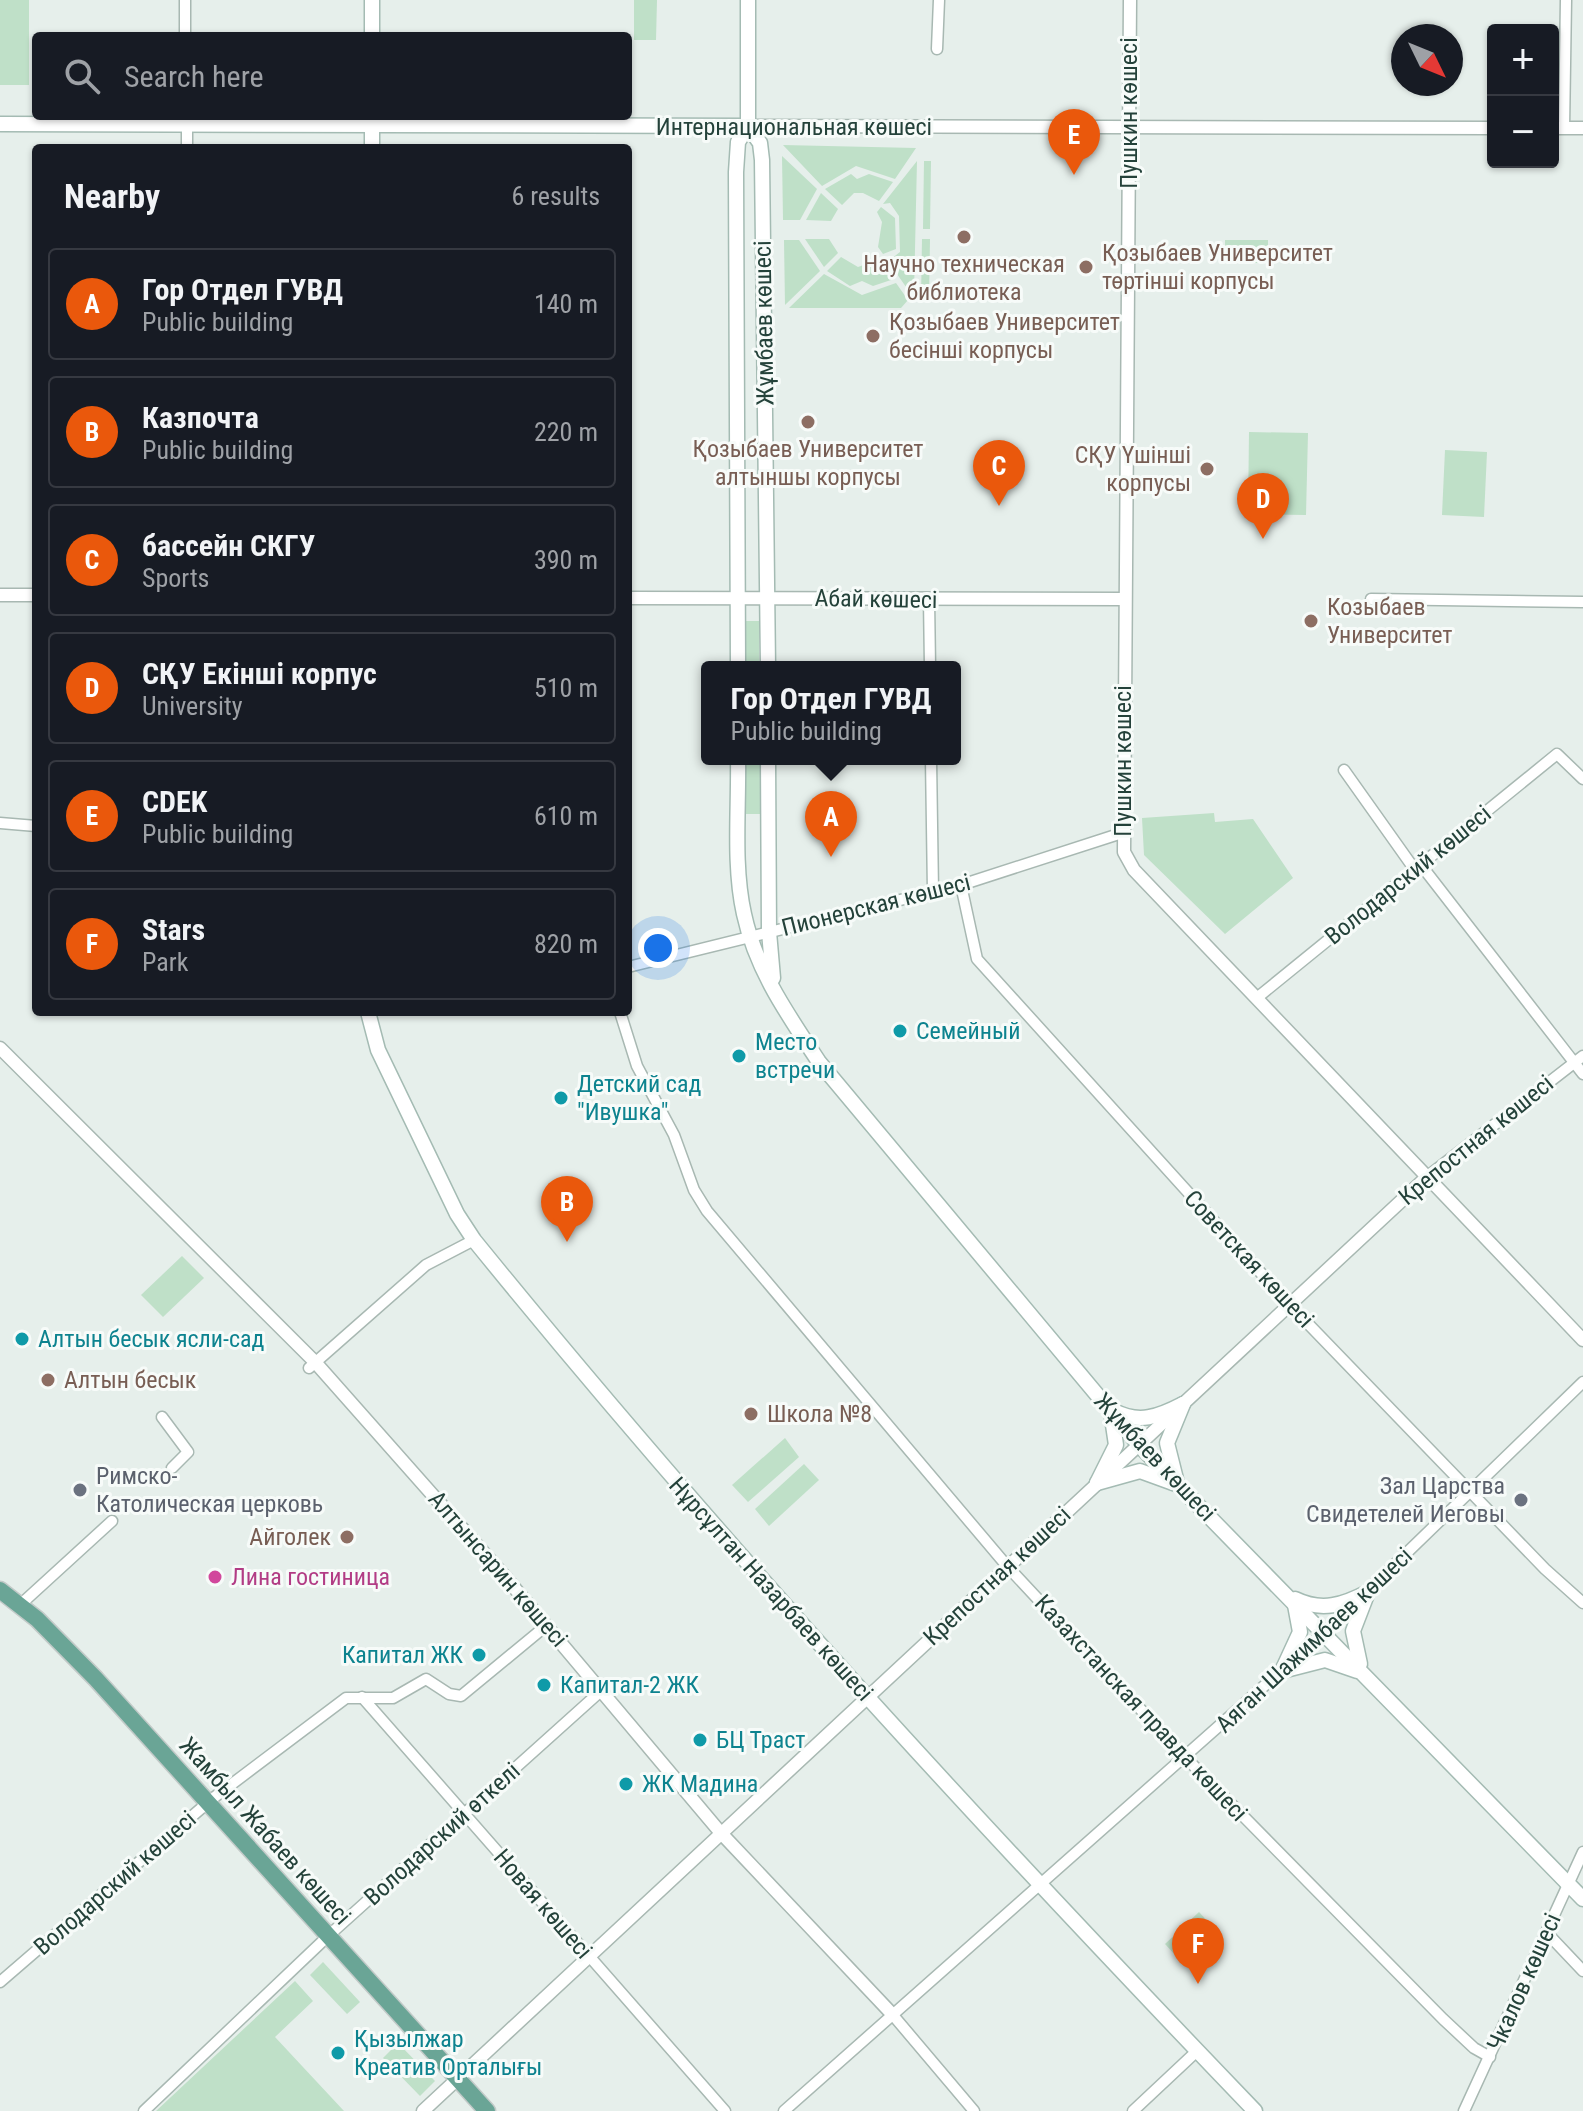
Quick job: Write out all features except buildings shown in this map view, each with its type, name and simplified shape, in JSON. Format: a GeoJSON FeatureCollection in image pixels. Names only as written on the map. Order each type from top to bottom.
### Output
{"type":"FeatureCollection","features":[{"type":"Feature","properties":{"kind":"main road"},"geometry":{"type":"LineString","coordinates":[[372,0],[372,32]]}},
{"type":"Feature","properties":{"kind":"main road","name":"Жұмбаев көшесі"},"geometry":{"type":"LineString","coordinates":[[738,661],[736,172],[738,142],[748,126],[748,0]]}},
{"type":"Feature","properties":{"kind":"main road","name":"Интернациональная көшесі"},"geometry":{"type":"LineString","coordinates":[[0,124],[187,120],[748,126]]}},
{"type":"Feature","properties":{"kind":"main road"},"geometry":{"type":"LineString","coordinates":[[372,121],[372,144]]}},
{"type":"Feature","properties":{"kind":"main road","name":"Жұмбаев көшесі"},"geometry":{"type":"LineString","coordinates":[[748,126],[760,143],[762,160],[768,661]]}},
{"type":"Feature","properties":{"kind":"main road","name":"Жұмбаев көшесі"},"geometry":{"type":"LineString","coordinates":[[738,765],[741,897],[750,936],[777,998],[819,1062],[1139,1445],[1583,1899]]}},
{"type":"Feature","properties":{"kind":"main road","name":"Жұмбаев көшесі"},"geometry":{"type":"LineString","coordinates":[[768,765],[769,932],[777,998]]}},
{"type":"Feature","properties":{"kind":"main road","name":"Нұрсұлтан Назарбаев көшесі"},"geometry":{"type":"LineString","coordinates":[[369,1016],[378,1050],[457,1214],[474,1240],[665,1470],[867,1696],[1255,2111]]}},
{"type":"Feature","properties":{"kind":"main road"},"geometry":{"type":"LineString","coordinates":[[1106,1407],[1141,1419],[1161,1415],[1183,1404]]}},
{"type":"Feature","properties":{"kind":"main road"},"geometry":{"type":"LineString","coordinates":[[1180,1487],[1167,1448],[1170,1431],[1183,1404]]}},
{"type":"Feature","properties":{"kind":"main road"},"geometry":{"type":"LineString","coordinates":[[1097,1483],[1117,1441],[1106,1407]]}},
{"type":"Feature","properties":{"kind":"main road"},"geometry":{"type":"LineString","coordinates":[[1097,1483],[1140,1471],[1180,1487]]}},
{"type":"Feature","properties":{"kind":"main road","name":"Жамбыл Жабаев көшесі"},"geometry":{"type":"LineString","coordinates":[[0,1590],[83,1664],[487,2111]]}},
{"type":"Feature","properties":{"kind":"main road"},"geometry":{"type":"LineString","coordinates":[[1288,1595],[1326,1607],[1346,1603],[1368,1592]]}},
{"type":"Feature","properties":{"kind":"main road"},"geometry":{"type":"LineString","coordinates":[[1366,1675],[1352,1637],[1353,1626],[1368,1592]]}},
{"type":"Feature","properties":{"kind":"main road"},"geometry":{"type":"LineString","coordinates":[[1282,1671],[1301,1628],[1299,1613],[1288,1595]]}},
{"type":"Feature","properties":{"kind":"main road"},"geometry":{"type":"LineString","coordinates":[[1282,1671],[1325,1660],[1366,1675]]}},
{"type":"Feature","properties":{"kind":"street"},"geometry":{"type":"LineString","coordinates":[[185,0],[185,32]]}},
{"type":"Feature","properties":{"kind":"street"},"geometry":{"type":"LineString","coordinates":[[937,49],[939,0]]}},
{"type":"Feature","properties":{"kind":"street","name":"Пушкин көшесі"},"geometry":{"type":"LineString","coordinates":[[1130,0],[1124,852],[1134,870],[1583,1340]]}},
{"type":"Feature","properties":{"kind":"street"},"geometry":{"type":"LineString","coordinates":[[1559,112],[1566,0]]}},
{"type":"Feature","properties":{"kind":"street"},"geometry":{"type":"LineString","coordinates":[[187,120],[187,144]]}},
{"type":"Feature","properties":{"kind":"street","name":"Интернациональная көшесі"},"geometry":{"type":"LineString","coordinates":[[748,126],[1487,128]]}},
{"type":"Feature","properties":{"kind":"street"},"geometry":{"type":"LineString","coordinates":[[1559,128],[1583,128]]}},
{"type":"Feature","properties":{"kind":"street"},"geometry":{"type":"LineString","coordinates":[[0,595],[32,595]]}},
{"type":"Feature","properties":{"kind":"street","name":"Абай көшесі"},"geometry":{"type":"LineString","coordinates":[[632,598],[1124,599]]}},
{"type":"Feature","properties":{"kind":"street"},"geometry":{"type":"LineString","coordinates":[[929,599],[930,661]]}},
{"type":"Feature","properties":{"kind":"street"},"geometry":{"type":"LineString","coordinates":[[1371,599],[1583,602]]}},
{"type":"Feature","properties":{"kind":"street","name":"Володарский көшесі"},"geometry":{"type":"LineString","coordinates":[[1258,997],[1557,754],[1583,779]]}},
{"type":"Feature","properties":{"kind":"street"},"geometry":{"type":"LineString","coordinates":[[931,765],[933,892]]}},
{"type":"Feature","properties":{"kind":"street"},"geometry":{"type":"LineString","coordinates":[[1344,770],[1583,1074]]}},
{"type":"Feature","properties":{"kind":"street"},"geometry":{"type":"LineString","coordinates":[[0,823],[32,826]]}},
{"type":"Feature","properties":{"kind":"street","name":"Пионерская көшесі"},"geometry":{"type":"LineString","coordinates":[[632,966],[961,885],[1122,833]]}},
{"type":"Feature","properties":{"kind":"street","name":"Советская көшесі"},"geometry":{"type":"LineString","coordinates":[[961,885],[977,959],[1289,1304],[1583,1603]]}},
{"type":"Feature","properties":{"kind":"street","name":"Казахстанская правда көшесі"},"geometry":{"type":"LineString","coordinates":[[621,1016],[637,1066],[674,1135],[703,1206],[1007,1566],[1186,1758],[1443,2019],[1474,2048],[1490,2057]]}},
{"type":"Feature","properties":{"kind":"street","name":"Алтынсарин көшесі"},"geometry":{"type":"LineString","coordinates":[[0,1048],[312,1365],[547,1625],[720,1832],[892,2014],[974,2111]]}},
{"type":"Feature","properties":{"kind":"street","name":"Крепостная көшесі"},"geometry":{"type":"LineString","coordinates":[[423,2111],[1428,1176],[1583,1056]]}},
{"type":"Feature","properties":{"kind":"street"},"geometry":{"type":"LineString","coordinates":[[312,1365],[426,1265],[474,1240]]}},
{"type":"Feature","properties":{"kind":"street","name":"Аяган Шажимбаев көшесі"},"geometry":{"type":"LineString","coordinates":[[784,2111],[1324,1633],[1472,1493],[1583,1382]]}},
{"type":"Feature","properties":{"kind":"street"},"geometry":{"type":"LineString","coordinates":[[162,1417],[188,1452],[172,1468]]}},
{"type":"Feature","properties":{"kind":"street"},"geometry":{"type":"LineString","coordinates":[[20,1605],[112,1521]]}},
{"type":"Feature","properties":{"kind":"street","name":"Володарский көшесі"},"geometry":{"type":"LineString","coordinates":[[0,1982],[208,1802],[346,1698],[393,1698],[426,1679],[449,1694],[461,1696],[547,1625]]}},
{"type":"Feature","properties":{"kind":"street","name":"Володарский өткелі"},"geometry":{"type":"LineString","coordinates":[[144,2111],[327,1937],[602,1690]]}},
{"type":"Feature","properties":{"kind":"street","name":"Новая көшесі"},"geometry":{"type":"LineString","coordinates":[[362,1697],[725,2111]]}},
{"type":"Feature","properties":{"kind":"street","name":"Чкалов көшесі"},"geometry":{"type":"LineString","coordinates":[[1464,2111],[1583,1852]]}},
{"type":"Feature","properties":{"kind":"street"},"geometry":{"type":"LineString","coordinates":[[1546,1932],[1583,1971]]}},
{"type":"Feature","properties":{"kind":"street"},"geometry":{"type":"LineString","coordinates":[[1133,2111],[1197,2051]]}},
{"type":"Feature","properties":{"kind":"green space"},"geometry":{"type":"Polygon","coordinates":[[[0,0],[29,0],[29,85],[0,85],[0,0]]]}},
{"type":"Feature","properties":{"kind":"green space"},"geometry":{"type":"Polygon","coordinates":[[[634,0],[657,0],[656,40],[634,40],[634,0]]]}},
{"type":"Feature","properties":{"kind":"green space"},"geometry":{"type":"Polygon","coordinates":[[[783,145],[916,148],[895,179],[856,166],[822,186],[783,145]]]}},
{"type":"Feature","properties":{"kind":"green space"},"geometry":{"type":"Polygon","coordinates":[[[782,156],[817,189],[800,220],[783,220],[782,156]]]}},
{"type":"Feature","properties":{"kind":"green space"},"geometry":{"type":"Polygon","coordinates":[[[917,161],[914,294],[911,294],[885,257],[891,259],[900,252],[899,216],[890,203],[883,204],[917,161]]]}},
{"type":"Feature","properties":{"kind":"green space"},"geometry":{"type":"Polygon","coordinates":[[[924,161],[931,161],[930,229],[923,229],[924,161]]]}},
{"type":"Feature","properties":{"kind":"green space"},"geometry":{"type":"Polygon","coordinates":[[[851,174],[857,179],[869,174],[893,182],[879,201],[863,193],[854,193],[842,205],[825,189],[851,174]]]}},
{"type":"Feature","properties":{"kind":"green space"},"geometry":{"type":"Polygon","coordinates":[[[821,193],[838,209],[831,221],[806,220],[821,193]]]}},
{"type":"Feature","properties":{"kind":"green space"},"geometry":{"type":"Polygon","coordinates":[[[881,207],[895,218],[896,249],[883,254],[878,247],[882,222],[877,212],[881,207]]]}},
{"type":"Feature","properties":{"kind":"green space"},"geometry":{"type":"Polygon","coordinates":[[[805,239],[829,239],[838,253],[824,267],[805,239]]]}},
{"type":"Feature","properties":{"kind":"green space"},"geometry":{"type":"Polygon","coordinates":[[[922,239],[930,239],[929,299],[921,299],[922,239]]]}},
{"type":"Feature","properties":{"kind":"green space"},"geometry":{"type":"Polygon","coordinates":[[[784,240],[799,240],[820,271],[785,305],[784,240]]]}},
{"type":"Feature","properties":{"kind":"green space"},"geometry":{"type":"Polygon","coordinates":[[[1225,240],[1268,240],[1268,263],[1225,263],[1225,240]]]}},
{"type":"Feature","properties":{"kind":"green space"},"geometry":{"type":"Polygon","coordinates":[[[841,257],[858,267],[880,259],[894,279],[873,286],[862,281],[850,286],[827,271],[841,257]]]}},
{"type":"Feature","properties":{"kind":"green space"},"geometry":{"type":"Polygon","coordinates":[[[824,274],[862,295],[896,283],[908,300],[901,308],[789,308],[824,274]]]}},
{"type":"Feature","properties":{"kind":"green space"},"geometry":{"type":"Polygon","coordinates":[[[1249,432],[1308,433],[1306,515],[1248,514],[1249,432]]]}},
{"type":"Feature","properties":{"kind":"green space"},"geometry":{"type":"Polygon","coordinates":[[[1445,450],[1487,452],[1484,517],[1442,515],[1445,450]]]}},
{"type":"Feature","properties":{"kind":"green space"},"geometry":{"type":"Polygon","coordinates":[[[745,621],[759,621],[759,661],[745,661],[745,621]]]}},
{"type":"Feature","properties":{"kind":"green space"},"geometry":{"type":"Polygon","coordinates":[[[746,765],[760,765],[760,814],[746,814],[746,765]]]}},
{"type":"Feature","properties":{"kind":"green space"},"geometry":{"type":"Polygon","coordinates":[[[1214,813],[1215,822],[1253,819],[1293,878],[1225,934],[1144,855],[1142,818],[1214,813]]]}},
{"type":"Feature","properties":{"kind":"green space"},"geometry":{"type":"Polygon","coordinates":[[[182,1256],[204,1278],[163,1317],[141,1295],[182,1256]]]}},
{"type":"Feature","properties":{"kind":"green space"},"geometry":{"type":"Polygon","coordinates":[[[785,1438],[799,1457],[748,1502],[732,1485],[785,1438]]]}},
{"type":"Feature","properties":{"kind":"green space"},"geometry":{"type":"Polygon","coordinates":[[[804,1464],[819,1480],[769,1526],[755,1509],[804,1464]]]}},
{"type":"Feature","properties":{"kind":"green space"},"geometry":{"type":"Polygon","coordinates":[[[1199,1912],[1211,1925],[1177,1957],[1165,1944],[1199,1912]]]}},
{"type":"Feature","properties":{"kind":"green space"},"geometry":{"type":"Polygon","coordinates":[[[323,1962],[360,2002],[347,2014],[310,1975],[323,1962]]]}},
{"type":"Feature","properties":{"kind":"green space"},"geometry":{"type":"Polygon","coordinates":[[[295,1981],[313,2001],[275,2037],[344,2111],[156,2111],[295,1981]]]}},
{"type":"Feature","properties":{"kind":"green space"},"geometry":{"type":"Polygon","coordinates":[[[398,2043],[435,2081],[420,2096],[383,2058],[398,2043]]]}},
{"type":"Feature","properties":{"kind":"place","name":"CDEK"},"geometry":{"type":"Point","coordinates":[1074,175]}},
{"type":"Feature","properties":{"kind":"place","name":"Научно техническая библиотека"},"geometry":{"type":"Point","coordinates":[964,237]}},
{"type":"Feature","properties":{"kind":"place","name":"Қозыбаев Университет төртінші корпусы"},"geometry":{"type":"Point","coordinates":[1086,267]}},
{"type":"Feature","properties":{"kind":"place","name":"Қозыбаев Университет бесінші корпусы"},"geometry":{"type":"Point","coordinates":[873,336]}},
{"type":"Feature","properties":{"kind":"place","name":"Қозыбаев Университет алтыншы корпусы"},"geometry":{"type":"Point","coordinates":[808,422]}},
{"type":"Feature","properties":{"kind":"place","name":"СҚУ Үшінші корпусы"},"geometry":{"type":"Point","coordinates":[1207,469]}},
{"type":"Feature","properties":{"kind":"place","name":"бассейн СКГУ"},"geometry":{"type":"Point","coordinates":[999,506]}},
{"type":"Feature","properties":{"kind":"place","name":"СҚУ Екінші корпус"},"geometry":{"type":"Point","coordinates":[1263,539]}},
{"type":"Feature","properties":{"kind":"place","name":"Козыбаев Университет"},"geometry":{"type":"Point","coordinates":[1311,621]}},
{"type":"Feature","properties":{"kind":"place","name":"Гор Отдел ГУВД"},"geometry":{"type":"Point","coordinates":[831,857]}},
{"type":"Feature","properties":{"kind":"place","name":"Семейный"},"geometry":{"type":"Point","coordinates":[900,1031]}},
{"type":"Feature","properties":{"kind":"place","name":"Место встречи"},"geometry":{"type":"Point","coordinates":[739,1056]}},
{"type":"Feature","properties":{"kind":"place","name":"Детский сад \"Ивушка\""},"geometry":{"type":"Point","coordinates":[561,1098]}},
{"type":"Feature","properties":{"kind":"place","name":"Казпочта"},"geometry":{"type":"Point","coordinates":[567,1242]}},
{"type":"Feature","properties":{"kind":"place","name":"Алтын бесык ясли-сад"},"geometry":{"type":"Point","coordinates":[22,1339]}},
{"type":"Feature","properties":{"kind":"place","name":"Алтын бесык"},"geometry":{"type":"Point","coordinates":[48,1380]}},
{"type":"Feature","properties":{"kind":"place","name":"Школа №8"},"geometry":{"type":"Point","coordinates":[751,1414]}},
{"type":"Feature","properties":{"kind":"place","name":"Римско- Католическая церковь"},"geometry":{"type":"Point","coordinates":[80,1490]}},
{"type":"Feature","properties":{"kind":"place","name":"Зал Царства Свидетелей Иеговы"},"geometry":{"type":"Point","coordinates":[1521,1500]}},
{"type":"Feature","properties":{"kind":"place","name":"Айголек"},"geometry":{"type":"Point","coordinates":[347,1537]}},
{"type":"Feature","properties":{"kind":"place","name":"Лина гостиница"},"geometry":{"type":"Point","coordinates":[215,1577]}},
{"type":"Feature","properties":{"kind":"place","name":"Капитал ЖК"},"geometry":{"type":"Point","coordinates":[479,1655]}},
{"type":"Feature","properties":{"kind":"place","name":"Капитал-2 ЖК"},"geometry":{"type":"Point","coordinates":[544,1685]}},
{"type":"Feature","properties":{"kind":"place","name":"БЦ Траст"},"geometry":{"type":"Point","coordinates":[700,1740]}},
{"type":"Feature","properties":{"kind":"place","name":"ЖК Мадина"},"geometry":{"type":"Point","coordinates":[626,1784]}},
{"type":"Feature","properties":{"kind":"place","name":"Stars"},"geometry":{"type":"Point","coordinates":[1198,1984]}},
{"type":"Feature","properties":{"kind":"place","name":"Қызылжар Креатив Орталығы"},"geometry":{"type":"Point","coordinates":[338,2053]}}]}
